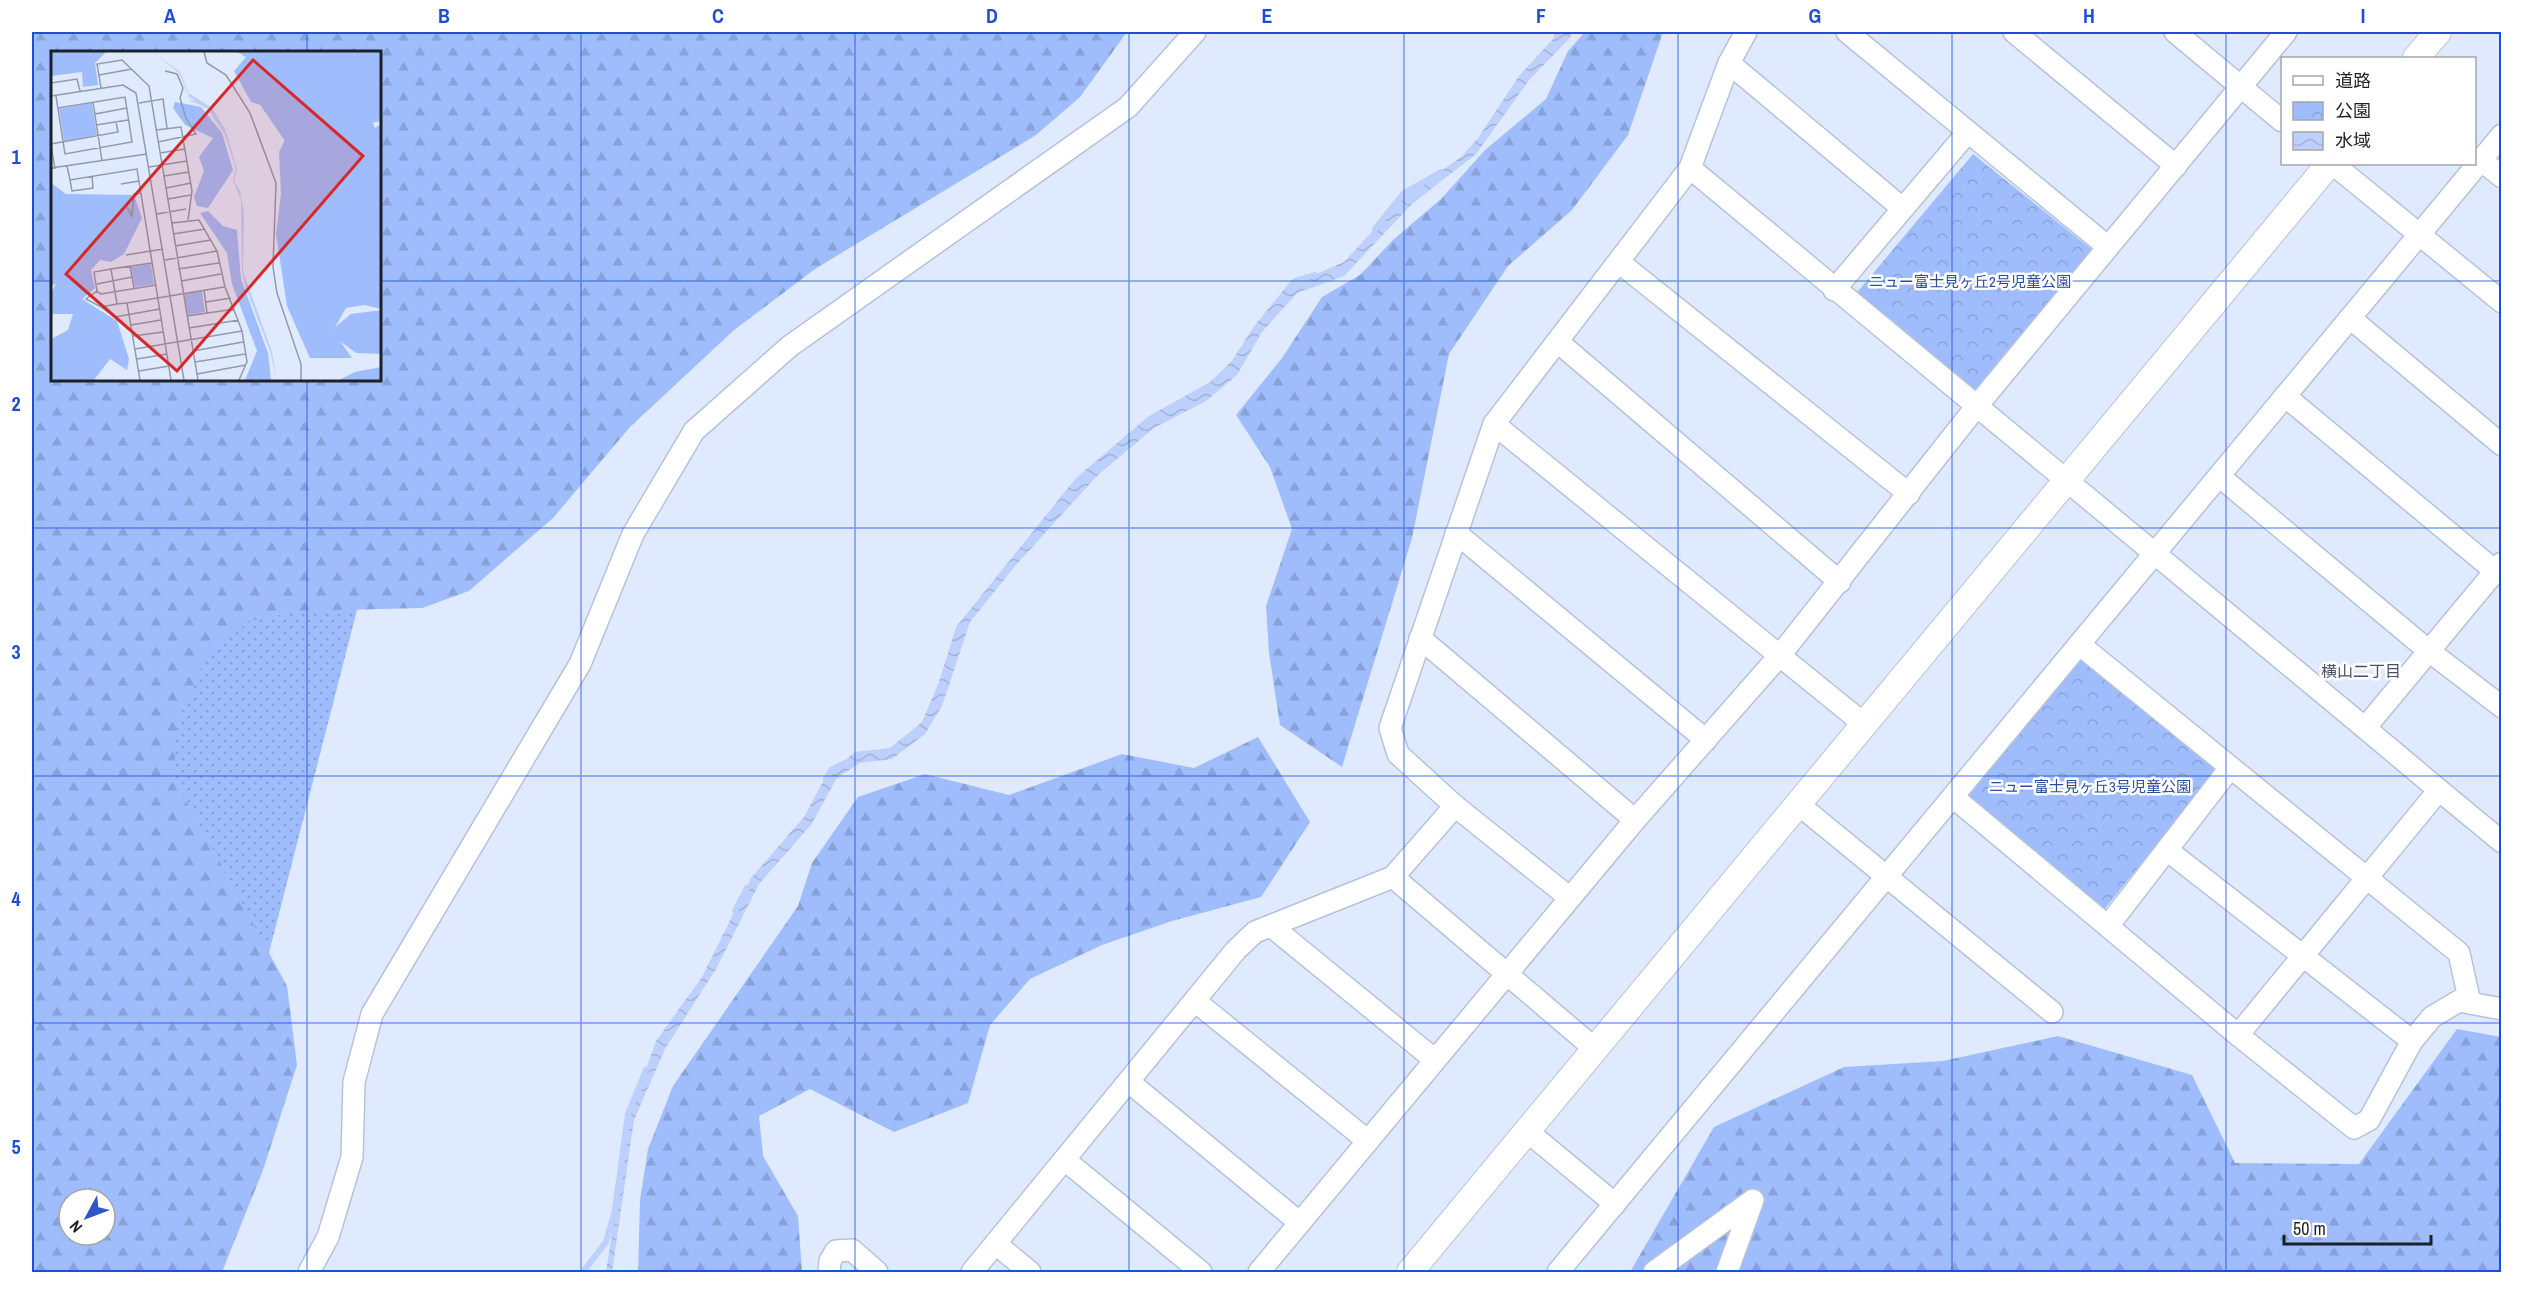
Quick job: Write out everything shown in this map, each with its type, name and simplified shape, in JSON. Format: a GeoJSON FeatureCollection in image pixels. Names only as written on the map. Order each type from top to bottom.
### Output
{"type":"FeatureCollection","features":[{"type":"Feature","properties":{"kind":"street"},"geometry":{"type":"LineString","coordinates":[[309,1272],[328,1237],[352,1157],[354,1082],[372,1014],[580,664],[633,534],[694,431],[790,345],[1128,107],[1195,32]]}},
{"type":"Feature","properties":{"kind":"street"},"geometry":{"type":"LineString","coordinates":[[1570,898],[1455,806],[1398,754],[1389,728],[1494,424],[1620,264],[1690,168],[1729,63],[1746,32]]}},
{"type":"Feature","properties":{"kind":"street"},"geometry":{"type":"LineString","coordinates":[[1847,32],[2108,247]]}},
{"type":"Feature","properties":{"kind":"street"},"geometry":{"type":"LineString","coordinates":[[2014,32],[2176,166]]}},
{"type":"Feature","properties":{"kind":"street"},"geometry":{"type":"LineString","coordinates":[[2175,32],[2281,119]]}},
{"type":"Feature","properties":{"kind":"street"},"geometry":{"type":"LineString","coordinates":[[1259,1272],[1635,820],[1781,654],[1976,407],[2286,32]]}},
{"type":"Feature","properties":{"kind":"street"},"geometry":{"type":"LineString","coordinates":[[2417,57],[2438,32]]}},
{"type":"Feature","properties":{"kind":"street"},"geometry":{"type":"LineString","coordinates":[[1729,63],[1902,208]]}},
{"type":"Feature","properties":{"kind":"street"},"geometry":{"type":"LineString","coordinates":[[1834,290],[1967,133]]}},
{"type":"Feature","properties":{"kind":"street"},"geometry":{"type":"LineString","coordinates":[[1558,1272],[2502,135]]}},
{"type":"Feature","properties":{"kind":"street"},"geometry":{"type":"LineString","coordinates":[[2481,160],[2502,177]]}},
{"type":"Feature","properties":{"kind":"street"},"geometry":{"type":"LineString","coordinates":[[1410,1272],[2330,165]]}},
{"type":"Feature","properties":{"kind":"street"},"geometry":{"type":"LineString","coordinates":[[2332,165],[2502,302]]}},
{"type":"Feature","properties":{"kind":"street"},"geometry":{"type":"LineString","coordinates":[[1690,168],[1834,290],[2502,842]]}},
{"type":"Feature","properties":{"kind":"street"},"geometry":{"type":"LineString","coordinates":[[1620,264],[1909,494]]}},
{"type":"Feature","properties":{"kind":"street"},"geometry":{"type":"LineString","coordinates":[[2350,318],[2502,445]]}},
{"type":"Feature","properties":{"kind":"street"},"geometry":{"type":"LineString","coordinates":[[1558,342],[1840,582]]}},
{"type":"Feature","properties":{"kind":"street"},"geometry":{"type":"LineString","coordinates":[[2285,396],[2498,567],[2365,728]]}},
{"type":"Feature","properties":{"kind":"street"},"geometry":{"type":"LineString","coordinates":[[1494,424],[1781,654],[1864,724]]}},
{"type":"Feature","properties":{"kind":"street"},"geometry":{"type":"LineString","coordinates":[[2219,476],[2429,651],[2502,707]]}},
{"type":"Feature","properties":{"kind":"street"},"geometry":{"type":"LineString","coordinates":[[1456,533],[1706,740]]}},
{"type":"Feature","properties":{"kind":"street"},"geometry":{"type":"LineString","coordinates":[[1420,638],[1635,820]]}},
{"type":"Feature","properties":{"kind":"street"},"geometry":{"type":"LineString","coordinates":[[2079,644],[2459,953],[2470,1003]]}},
{"type":"Feature","properties":{"kind":"street"},"geometry":{"type":"LineString","coordinates":[[2108,926],[2230,768]]}},
{"type":"Feature","properties":{"kind":"street"},"geometry":{"type":"LineString","coordinates":[[2238,1035],[2439,790]]}},
{"type":"Feature","properties":{"kind":"street"},"geometry":{"type":"LineString","coordinates":[[1953,797],[2238,1035],[2354,1128],[2369,1120],[2412,1041],[2432,1017],[2459,1000],[2502,1009]]}},
{"type":"Feature","properties":{"kind":"street"},"geometry":{"type":"LineString","coordinates":[[1798,804],[2052,1012]]}},
{"type":"Feature","properties":{"kind":"street"},"geometry":{"type":"LineString","coordinates":[[972,1272],[1236,950],[1255,932],[1393,877],[1455,806]]}},
{"type":"Feature","properties":{"kind":"street"},"geometry":{"type":"LineString","coordinates":[[2167,850],[2412,1041]]}},
{"type":"Feature","properties":{"kind":"street"},"geometry":{"type":"LineString","coordinates":[[1393,877],[1595,1049]]}},
{"type":"Feature","properties":{"kind":"street"},"geometry":{"type":"LineString","coordinates":[[1271,926],[1435,1060]]}},
{"type":"Feature","properties":{"kind":"street"},"geometry":{"type":"LineString","coordinates":[[1194,1001],[1368,1141]]}},
{"type":"Feature","properties":{"kind":"street"},"geometry":{"type":"LineString","coordinates":[[1129,1082],[1300,1222]]}},
{"type":"Feature","properties":{"kind":"street"},"geometry":{"type":"LineString","coordinates":[[1527,1131],[1615,1204]]}},
{"type":"Feature","properties":{"kind":"street"},"geometry":{"type":"LineString","coordinates":[[1065,1160],[1201,1272]]}},
{"type":"Feature","properties":{"kind":"street"},"geometry":{"type":"LineString","coordinates":[[1654,1272],[1753,1200],[1727,1272]]}},
{"type":"Feature","properties":{"kind":"street"},"geometry":{"type":"LineString","coordinates":[[996,1244],[1030,1272]]}},
{"type":"Feature","properties":{"kind":"street"},"geometry":{"type":"LineString","coordinates":[[829,1272],[830,1261],[836,1251],[852,1250],[878,1272]]}},
{"type":"Feature","properties":{"kind":"green space"},"geometry":{"type":"Polygon","coordinates":[[[32,32],[1127,32],[1080,97],[1036,135],[815,269],[733,331],[630,427],[553,518],[469,591],[422,608],[300,611],[249,621],[205,660],[177,722],[174,778],[287,986],[297,1065],[263,1170],[222,1272],[32,1272],[32,32]]]}},
{"type":"Feature","properties":{"kind":"green space"},"geometry":{"type":"Polygon","coordinates":[[[1585,32],[1663,32],[1628,135],[1572,210],[1508,266],[1449,354],[1412,538],[1342,767],[1280,725],[1269,653],[1266,606],[1292,529],[1270,467],[1236,415],[1282,358],[1322,297],[1360,275],[1393,240],[1441,199],[1485,150],[1546,99],[1568,51],[1585,32]]]}},
{"type":"Feature","properties":{"kind":"green space","name":"ニュー富士見ヶ丘2号児童公園"},"geometry":{"type":"Polygon","coordinates":[[[1973,154],[2096,253],[1976,398],[1854,296],[1973,154]]]}},
{"type":"Feature","properties":{"kind":"green space"},"geometry":{"type":"Polygon","coordinates":[[[32,361],[51,376],[51,381],[58,381],[357,610],[187,1272],[32,1272],[32,361]]]}},
{"type":"Feature","properties":{"kind":"green space","name":"ニュー富士見ヶ丘3号児童公園"},"geometry":{"type":"Polygon","coordinates":[[[2081,657],[2218,768],[2103,911],[1966,799],[2081,657]]]}},
{"type":"Feature","properties":{"kind":"green space"},"geometry":{"type":"Polygon","coordinates":[[[1258,737],[1310,822],[1261,897],[1172,921],[1102,945],[1030,979],[990,1025],[968,1103],[894,1132],[810,1089],[759,1116],[763,1156],[798,1216],[802,1272],[638,1272],[640,1200],[648,1149],[673,1086],[798,906],[812,863],[858,797],[925,774],[1009,795],[1122,754],[1194,768],[1258,737]]]}},
{"type":"Feature","properties":{"kind":"green space"},"geometry":{"type":"Polygon","coordinates":[[[2457,1029],[2501,1037],[2501,1272],[1630,1272],[1714,1127],[1844,1067],[1943,1061],[2058,1036],[2192,1075],[2235,1163],[2359,1164],[2457,1029]]]}},
{"type":"Feature","properties":{"kind":"water"},"geometry":{"type":"Polygon","coordinates":[[[1555,32],[1572,32],[1570,38],[1530,79],[1476,154],[1412,204],[1344,276],[1297,293],[1262,332],[1237,375],[1206,401],[1154,428],[1098,475],[1015,566],[970,622],[942,706],[925,734],[892,759],[860,763],[837,778],[811,825],[759,884],[716,969],[665,1049],[634,1120],[612,1272],[606,1272],[630,1116],[656,1041],[702,977],[751,878],[804,817],[826,776],[855,752],[890,748],[922,722],[939,682],[956,627],[1076,478],[1149,416],[1210,382],[1231,362],[1255,325],[1286,287],[1344,262],[1404,197],[1461,157],[1478,138],[1519,76],[1553,39],[1555,32]]]}},
{"type":"Feature","properties":{"kind":"waterway"},"geometry":{"type":"LineString","coordinates":[[1375,229],[1404,193],[1441,172]]}},
{"type":"Feature","properties":{"kind":"waterway"},"geometry":{"type":"LineString","coordinates":[[1288,289],[1295,281],[1315,275]]}},
{"type":"Feature","properties":{"kind":"waterway"},"geometry":{"type":"LineString","coordinates":[[826,779],[831,770],[845,763]]}},
{"type":"Feature","properties":{"kind":"waterway"},"geometry":{"type":"LineString","coordinates":[[735,911],[747,888]]}},
{"type":"Feature","properties":{"kind":"waterway"},"geometry":{"type":"LineString","coordinates":[[583,1272],[606,1242],[615,1210],[628,1114],[646,1070]]}},
{"type":"Feature","properties":{"kind":"district","name":"横山二丁目"},"geometry":{"type":"Point","coordinates":[2361,671]}}]}
